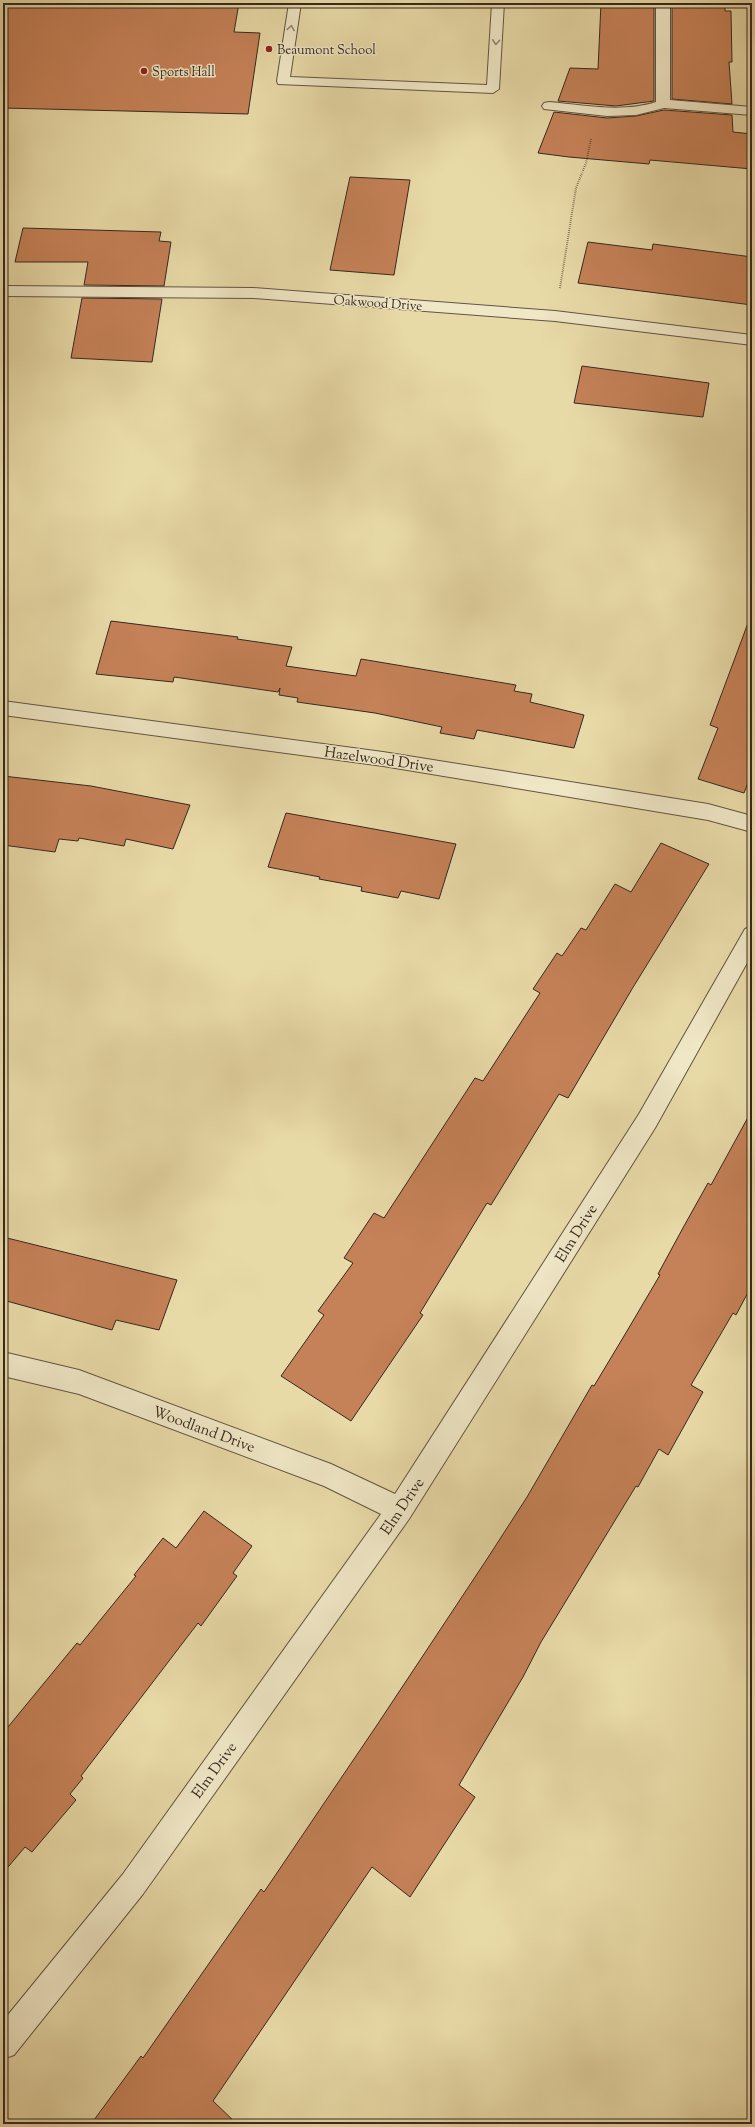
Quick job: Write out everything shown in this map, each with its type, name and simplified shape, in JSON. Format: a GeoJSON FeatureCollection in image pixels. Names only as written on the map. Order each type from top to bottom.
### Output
{"type":"FeatureCollection","features":[{"type":"Feature","properties":{"kind":"street"},"geometry":{"type":"LineString","coordinates":[[663,3],[663,104]]}},
{"type":"Feature","properties":{"kind":"street"},"geometry":{"type":"LineString","coordinates":[[549,106],[596,110],[638,111],[652,109],[663,104],[752,111]]}},
{"type":"Feature","properties":{"kind":"street","name":"Oakwood Drive"},"geometry":{"type":"LineString","coordinates":[[3,291],[253,293],[555,316],[752,340]]}},
{"type":"Feature","properties":{"kind":"street","name":"Hazelwood Drive"},"geometry":{"type":"LineString","coordinates":[[3,708],[383,759],[708,812],[752,824]]}},
{"type":"Feature","properties":{"kind":"street","name":"Elm Drive"},"geometry":{"type":"LineString","coordinates":[[3,2044],[133,1884],[400,1510],[647,1121],[752,935]]}},
{"type":"Feature","properties":{"kind":"street","name":"Woodland Drive"},"geometry":{"type":"LineString","coordinates":[[3,1364],[86,1385],[331,1476],[400,1510]]}},
{"type":"Feature","properties":{"kind":"lane"},"geometry":{"type":"LineString","coordinates":[[295,3],[283,80],[493,89],[498,3]]}},
{"type":"Feature","properties":{"kind":"path"},"geometry":{"type":"LineString","coordinates":[[555,316],[576,188],[586,163],[596,110]]}},
{"type":"Feature","properties":{"kind":"building","name":"Sports Hall"},"geometry":{"type":"Polygon","coordinates":[[[3,3],[239,3],[234,32],[260,33],[248,114],[3,108],[3,3]]]}},
{"type":"Feature","properties":{"kind":"building"},"geometry":{"type":"Polygon","coordinates":[[[601,3],[654,3],[654,101],[616,106],[558,101],[570,68],[598,69],[601,3]]]}},
{"type":"Feature","properties":{"kind":"building"},"geometry":{"type":"Polygon","coordinates":[[[672,3],[725,3],[725,11],[731,11],[732,62],[729,62],[732,104],[672,99],[672,3]]]}},
{"type":"Feature","properties":{"kind":"building"},"geometry":{"type":"Polygon","coordinates":[[[664,110],[732,115],[733,132],[752,134],[752,169],[650,160],[649,164],[538,153],[554,112],[607,118],[636,116],[664,110]]]}},
{"type":"Feature","properties":{"kind":"building"},"geometry":{"type":"Polygon","coordinates":[[[350,177],[410,180],[394,275],[330,270],[350,177]]]}},
{"type":"Feature","properties":{"kind":"building"},"geometry":{"type":"Polygon","coordinates":[[[23,228],[161,232],[159,241],[171,242],[164,286],[84,285],[88,262],[15,262],[23,228]]]}},
{"type":"Feature","properties":{"kind":"building"},"geometry":{"type":"Polygon","coordinates":[[[588,242],[652,250],[653,244],[752,257],[752,305],[578,283],[588,242]]]}},
{"type":"Feature","properties":{"kind":"building"},"geometry":{"type":"Polygon","coordinates":[[[82,298],[162,299],[152,362],[71,358],[82,298]]]}},
{"type":"Feature","properties":{"kind":"building"},"geometry":{"type":"Polygon","coordinates":[[[582,366],[709,383],[703,417],[574,403],[582,366]]]}},
{"type":"Feature","properties":{"kind":"building"},"geometry":{"type":"Polygon","coordinates":[[[111,621],[238,637],[237,639],[292,647],[286,666],[356,676],[361,659],[516,685],[514,691],[532,694],[530,702],[584,715],[574,748],[477,730],[474,739],[440,733],[442,727],[375,713],[297,702],[298,698],[279,695],[280,688],[278,692],[174,677],[173,682],[96,674],[111,621]]]}},
{"type":"Feature","properties":{"kind":"building"},"geometry":{"type":"Polygon","coordinates":[[[748,623],[752,623],[752,773],[744,793],[698,779],[718,728],[710,725],[748,623]]]}},
{"type":"Feature","properties":{"kind":"building"},"geometry":{"type":"Polygon","coordinates":[[[3,776],[91,786],[190,805],[173,849],[126,839],[124,846],[79,838],[78,841],[59,839],[55,852],[3,845],[3,776]]]}},
{"type":"Feature","properties":{"kind":"building"},"geometry":{"type":"Polygon","coordinates":[[[286,813],[456,844],[439,899],[401,891],[398,898],[361,891],[362,887],[268,867],[286,813]]]}},
{"type":"Feature","properties":{"kind":"building"},"geometry":{"type":"Polygon","coordinates":[[[661,843],[709,864],[632,989],[568,1098],[559,1094],[491,1205],[487,1203],[420,1313],[423,1315],[351,1421],[281,1376],[324,1315],[318,1311],[353,1263],[344,1258],[374,1213],[384,1218],[475,1078],[483,1081],[540,993],[533,989],[557,953],[562,956],[581,928],[586,930],[615,884],[631,892],[661,843]]]}},
{"type":"Feature","properties":{"kind":"building"},"geometry":{"type":"Polygon","coordinates":[[[752,1110],[752,1285],[736,1315],[733,1313],[691,1385],[703,1392],[668,1455],[659,1449],[638,1487],[636,1486],[541,1642],[523,1677],[459,1785],[475,1797],[410,1897],[372,1867],[213,2101],[237,2124],[91,2124],[141,2056],[143,2058],[261,1889],[264,1892],[487,1559],[527,1497],[592,1385],[594,1386],[627,1331],[660,1275],[658,1274],[708,1183],[711,1185],[752,1110]]]}},
{"type":"Feature","properties":{"kind":"building"},"geometry":{"type":"Polygon","coordinates":[[[3,1237],[177,1280],[159,1330],[116,1320],[112,1330],[3,1300],[3,1237]]]}},
{"type":"Feature","properties":{"kind":"building"},"geometry":{"type":"Polygon","coordinates":[[[204,1511],[252,1546],[233,1573],[237,1576],[201,1626],[198,1623],[81,1776],[83,1778],[70,1794],[76,1800],[32,1852],[25,1847],[3,1873],[3,1733],[77,1643],[80,1645],[136,1576],[134,1575],[163,1538],[176,1548],[204,1511]]]}},
{"type":"Feature","properties":{"kind":"place","name":"Beaumont School"},"geometry":{"type":"Point","coordinates":[269,49]}},
{"type":"Feature","properties":{"kind":"place","name":"Sports Hall"},"geometry":{"type":"Point","coordinates":[144,71]}}]}
